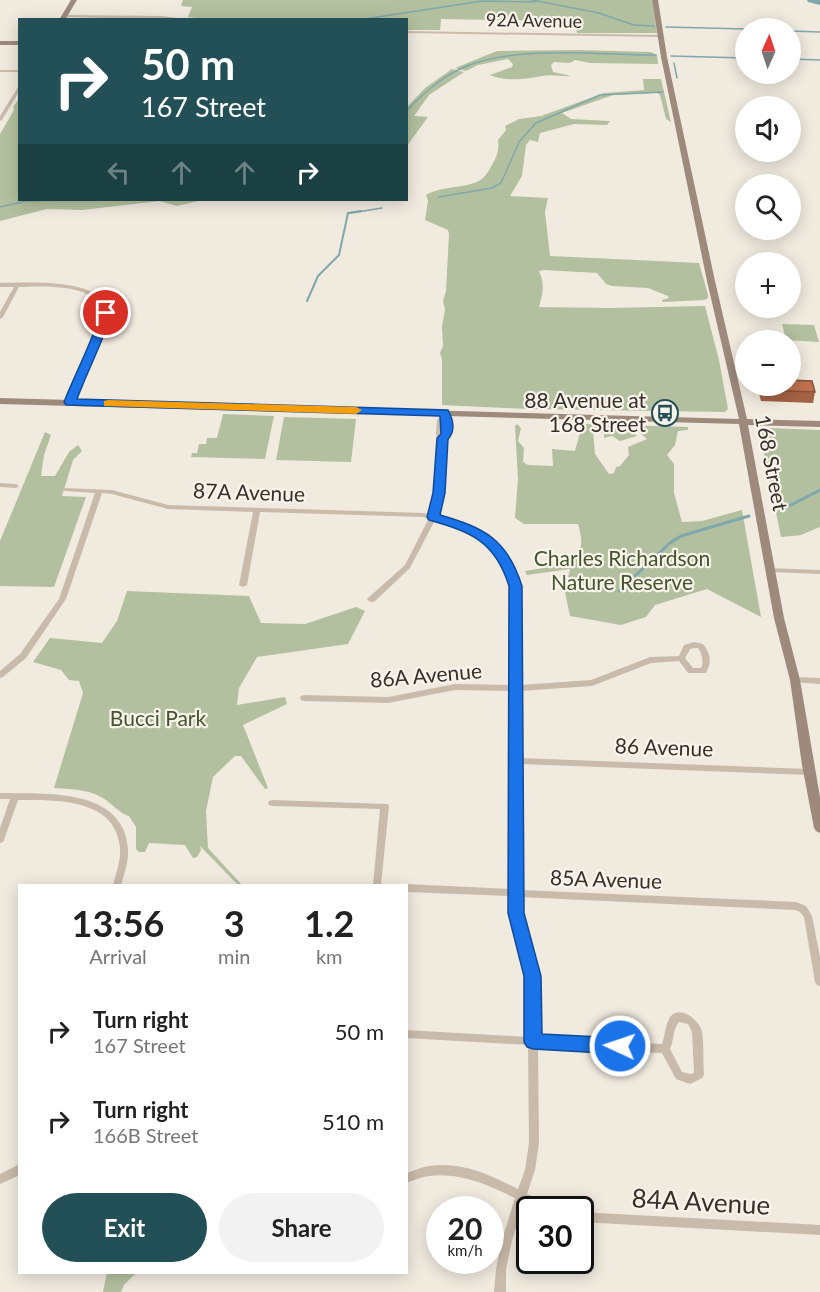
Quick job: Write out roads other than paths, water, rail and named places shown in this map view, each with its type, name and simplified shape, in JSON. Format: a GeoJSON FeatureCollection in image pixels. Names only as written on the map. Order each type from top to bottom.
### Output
{"type":"FeatureCollection","features":[{"type":"Feature","properties":{"kind":"main road"},"geometry":{"type":"LineString","coordinates":[[63,18],[74,0]]}},
{"type":"Feature","properties":{"kind":"main road","name":"168 Street"},"geometry":{"type":"LineString","coordinates":[[655,0],[711,280],[743,421],[779,618],[795,680],[820,828]]}},
{"type":"Feature","properties":{"kind":"main road"},"geometry":{"type":"LineString","coordinates":[[0,43],[18,43]]}},
{"type":"Feature","properties":{"kind":"main road"},"geometry":{"type":"LineString","coordinates":[[0,401],[445,416],[820,424]]}},
{"type":"Feature","properties":{"kind":"street"},"geometry":{"type":"LineString","coordinates":[[63,18],[171,18]]}},
{"type":"Feature","properties":{"kind":"street","name":"92A Avenue"},"geometry":{"type":"LineString","coordinates":[[408,32],[661,36]]}},
{"type":"Feature","properties":{"kind":"street"},"geometry":{"type":"LineString","coordinates":[[0,71],[18,71]]}},
{"type":"Feature","properties":{"kind":"street"},"geometry":{"type":"LineString","coordinates":[[0,120],[18,88]]}},
{"type":"Feature","properties":{"kind":"street"},"geometry":{"type":"LineString","coordinates":[[0,285],[75,289],[88,292],[104,305],[106,318],[70,402]]}},
{"type":"Feature","properties":{"kind":"street"},"geometry":{"type":"LineString","coordinates":[[0,317],[17,286]]}},
{"type":"Feature","properties":{"kind":"street"},"geometry":{"type":"LineString","coordinates":[[371,600],[394,582],[408,566],[433,517],[439,493],[443,438],[447,434],[445,416]]}},
{"type":"Feature","properties":{"kind":"street"},"geometry":{"type":"LineString","coordinates":[[0,485],[16,486]]}},
{"type":"Feature","properties":{"kind":"street","name":"87A Avenue"},"geometry":{"type":"LineString","coordinates":[[65,489],[99,491],[168,507],[408,514],[433,517],[455,523],[481,535],[498,549],[510,567],[516,586],[516,894],[518,925],[532,976],[534,1149],[507,1240],[500,1292]]}},
{"type":"Feature","properties":{"kind":"street"},"geometry":{"type":"LineString","coordinates":[[0,675],[23,656],[60,602],[99,491]]}},
{"type":"Feature","properties":{"kind":"street"},"geometry":{"type":"LineString","coordinates":[[243,585],[256,510]]}},
{"type":"Feature","properties":{"kind":"street"},"geometry":{"type":"LineString","coordinates":[[770,570],[820,572]]}},
{"type":"Feature","properties":{"kind":"street","name":"86A Avenue"},"geometry":{"type":"LineString","coordinates":[[304,698],[383,700],[455,687],[516,688],[588,683],[650,660],[681,658]]}},
{"type":"Feature","properties":{"kind":"street"},"geometry":{"type":"LineString","coordinates":[[795,680],[820,681]]}},
{"type":"Feature","properties":{"kind":"street","name":"86 Avenue"},"geometry":{"type":"LineString","coordinates":[[517,761],[809,772]]}},
{"type":"Feature","properties":{"kind":"street"},"geometry":{"type":"LineString","coordinates":[[0,796],[76,800],[100,808],[116,824],[123,842],[124,856],[117,884]]}},
{"type":"Feature","properties":{"kind":"street"},"geometry":{"type":"LineString","coordinates":[[0,840],[15,797]]}},
{"type":"Feature","properties":{"kind":"street"},"geometry":{"type":"LineString","coordinates":[[272,803],[385,806],[377,884]]}},
{"type":"Feature","properties":{"kind":"street","name":"85A Avenue"},"geometry":{"type":"LineString","coordinates":[[408,888],[789,905],[803,909],[809,922],[820,982]]}},
{"type":"Feature","properties":{"kind":"street"},"geometry":{"type":"LineString","coordinates":[[682,1018],[691,1021],[697,1031],[699,1075],[690,1079],[679,1076],[665,1048],[670,1042],[670,1024],[682,1018]]}},
{"type":"Feature","properties":{"kind":"street"},"geometry":{"type":"LineString","coordinates":[[408,1034],[665,1048]]}},
{"type":"Feature","properties":{"kind":"street"},"geometry":{"type":"LineString","coordinates":[[0,1179],[18,1170]]}},
{"type":"Feature","properties":{"kind":"street"},"geometry":{"type":"LineString","coordinates":[[408,1177],[437,1170],[465,1171],[484,1177],[521,1195]]}},
{"type":"Feature","properties":{"kind":"street","name":"84A Avenue"},"geometry":{"type":"LineString","coordinates":[[594,1218],[820,1230]]}},
{"type":"Feature","properties":{"kind":"waterway"},"geometry":{"type":"LineString","coordinates":[[532,0],[599,13],[634,25],[654,26]]}},
{"type":"Feature","properties":{"kind":"waterway"},"geometry":{"type":"LineString","coordinates":[[811,0],[820,2]]}},
{"type":"Feature","properties":{"kind":"waterway"},"geometry":{"type":"LineString","coordinates":[[371,18],[482,1],[535,2]]}},
{"type":"Feature","properties":{"kind":"waterway"},"geometry":{"type":"LineString","coordinates":[[666,27],[735,29]]}},
{"type":"Feature","properties":{"kind":"waterway"},"geometry":{"type":"LineString","coordinates":[[801,31],[820,32]]}},
{"type":"Feature","properties":{"kind":"waterway"},"geometry":{"type":"LineString","coordinates":[[408,109],[445,78],[481,61],[505,56],[556,53],[656,55]]}},
{"type":"Feature","properties":{"kind":"waterway"},"geometry":{"type":"LineString","coordinates":[[671,56],[735,58]]}},
{"type":"Feature","properties":{"kind":"waterway"},"geometry":{"type":"LineString","coordinates":[[801,59],[820,60]]}},
{"type":"Feature","properties":{"kind":"waterway"},"geometry":{"type":"LineString","coordinates":[[674,63],[677,78]]}},
{"type":"Feature","properties":{"kind":"waterway"},"geometry":{"type":"LineString","coordinates":[[439,197],[492,188],[501,183],[519,142],[536,123],[600,95],[663,92]]}},
{"type":"Feature","properties":{"kind":"waterway"},"geometry":{"type":"LineString","coordinates":[[0,207],[26,201]]}},
{"type":"Feature","properties":{"kind":"waterway"},"geometry":{"type":"LineString","coordinates":[[351,213],[382,208]]}},
{"type":"Feature","properties":{"kind":"waterway"},"geometry":{"type":"LineString","coordinates":[[307,301],[318,276],[339,255],[348,213],[361,211]]}},
{"type":"Feature","properties":{"kind":"waterway"},"geometry":{"type":"LineString","coordinates":[[783,509],[820,490]]}},
{"type":"Feature","properties":{"kind":"waterway"},"geometry":{"type":"LineString","coordinates":[[619,591],[670,543],[681,536],[749,516]]}},
{"type":"Feature","properties":{"kind":"place","name":"88 Avenue at 168 Street"},"geometry":{"type":"Point","coordinates":[665,413]}},
{"type":"Feature","properties":{"kind":"park label","name":"Charles Richardson Nature Reserve"},"geometry":{"type":"Point","coordinates":[622,571]}},
{"type":"Feature","properties":{"kind":"park label","name":"Bucci Park"},"geometry":{"type":"Point","coordinates":[158,719]}}]}
